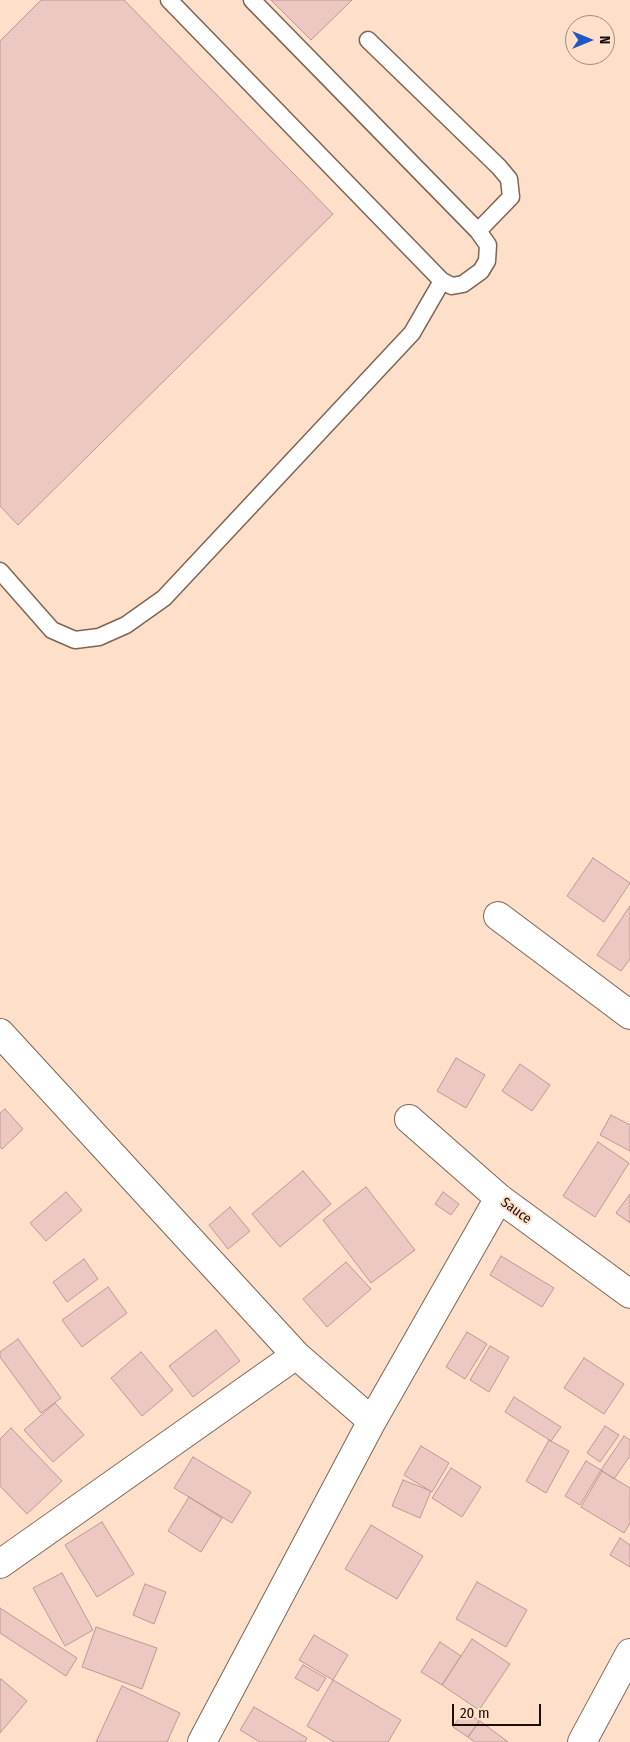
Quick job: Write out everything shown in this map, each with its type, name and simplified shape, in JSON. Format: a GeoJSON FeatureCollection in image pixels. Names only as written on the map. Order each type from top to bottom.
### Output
{"type":"FeatureCollection","features":[{"type":"Feature","properties":{"kind":"street"},"geometry":{"type":"LineString","coordinates":[[498,916],[630,1015]]}},
{"type":"Feature","properties":{"kind":"street"},"geometry":{"type":"LineString","coordinates":[[0,1034],[296,1355],[372,1421]]}},
{"type":"Feature","properties":{"kind":"street","name":"Sauce"},"geometry":{"type":"LineString","coordinates":[[409,1120],[499,1198],[630,1294]]}},
{"type":"Feature","properties":{"kind":"street"},"geometry":{"type":"LineString","coordinates":[[202,1742],[372,1421],[499,1198]]}},
{"type":"Feature","properties":{"kind":"street"},"geometry":{"type":"LineString","coordinates":[[0,1564],[296,1355]]}},
{"type":"Feature","properties":{"kind":"street"},"geometry":{"type":"LineString","coordinates":[[582,1742],[630,1653]]}},
{"type":"Feature","properties":{"kind":"lane"},"geometry":{"type":"LineString","coordinates":[[168,0],[442,281],[452,286],[462,284],[481,271],[487,261],[488,245],[478,231],[252,0]]}},
{"type":"Feature","properties":{"kind":"lane"},"geometry":{"type":"LineString","coordinates":[[368,40],[499,167],[509,179],[511,197],[478,231]]}},
{"type":"Feature","properties":{"kind":"lane"},"geometry":{"type":"LineString","coordinates":[[0,571],[52,630],[75,640],[99,637],[126,625],[164,598],[412,333],[442,281]]}},
{"type":"Feature","properties":{"kind":"building"},"geometry":{"type":"Polygon","coordinates":[[[41,0],[124,0],[333,214],[18,525],[0,506],[0,41],[41,0]]]}},
{"type":"Feature","properties":{"kind":"building"},"geometry":{"type":"Polygon","coordinates":[[[271,0],[352,0],[311,40],[271,0]]]}},
{"type":"Feature","properties":{"kind":"building"},"geometry":{"type":"Polygon","coordinates":[[[593,858],[630,883],[604,922],[567,896],[593,858]]]}},
{"type":"Feature","properties":{"kind":"building"},"geometry":{"type":"Polygon","coordinates":[[[630,906],[630,959],[621,971],[597,955],[630,906]]]}},
{"type":"Feature","properties":{"kind":"building"},"geometry":{"type":"Polygon","coordinates":[[[456,1058],[485,1075],[466,1108],[437,1091],[456,1058]]]}},
{"type":"Feature","properties":{"kind":"building"},"geometry":{"type":"Polygon","coordinates":[[[520,1064],[550,1085],[532,1111],[502,1091],[520,1064]]]}},
{"type":"Feature","properties":{"kind":"building"},"geometry":{"type":"Polygon","coordinates":[[[5,1109],[23,1129],[2,1149],[0,1147],[0,1113],[5,1109]]]}},
{"type":"Feature","properties":{"kind":"building"},"geometry":{"type":"Polygon","coordinates":[[[611,1115],[630,1125],[630,1151],[600,1135],[611,1115]]]}},
{"type":"Feature","properties":{"kind":"building"},"geometry":{"type":"Polygon","coordinates":[[[598,1142],[629,1163],[595,1217],[563,1196],[598,1142]]]}},
{"type":"Feature","properties":{"kind":"building"},"geometry":{"type":"Polygon","coordinates":[[[303,1171],[331,1204],[280,1247],[252,1214],[303,1171]]]}},
{"type":"Feature","properties":{"kind":"building"},"geometry":{"type":"Polygon","coordinates":[[[366,1187],[415,1250],[371,1283],[323,1220],[366,1187]]]}},
{"type":"Feature","properties":{"kind":"building"},"geometry":{"type":"Polygon","coordinates":[[[66,1192],[82,1210],[46,1241],[30,1223],[66,1192]]]}},
{"type":"Feature","properties":{"kind":"building"},"geometry":{"type":"Polygon","coordinates":[[[443,1192],[459,1204],[451,1215],[435,1204],[443,1192]]]}},
{"type":"Feature","properties":{"kind":"building"},"geometry":{"type":"Polygon","coordinates":[[[630,1194],[630,1223],[616,1213],[630,1194]]]}},
{"type":"Feature","properties":{"kind":"building"},"geometry":{"type":"Polygon","coordinates":[[[230,1207],[250,1231],[228,1249],[209,1225],[230,1207]]]}},
{"type":"Feature","properties":{"kind":"building"},"geometry":{"type":"Polygon","coordinates":[[[501,1256],[554,1288],[542,1307],[490,1275],[501,1256]]]}},
{"type":"Feature","properties":{"kind":"building"},"geometry":{"type":"Polygon","coordinates":[[[84,1259],[98,1279],[67,1302],[53,1282],[84,1259]]]}},
{"type":"Feature","properties":{"kind":"building"},"geometry":{"type":"Polygon","coordinates":[[[346,1262],[371,1289],[327,1327],[303,1299],[346,1262]]]}},
{"type":"Feature","properties":{"kind":"building"},"geometry":{"type":"Polygon","coordinates":[[[108,1287],[127,1313],[82,1347],[62,1320],[108,1287]]]}},
{"type":"Feature","properties":{"kind":"building"},"geometry":{"type":"Polygon","coordinates":[[[216,1330],[240,1361],[193,1397],[169,1366],[216,1330]]]}},
{"type":"Feature","properties":{"kind":"building"},"geometry":{"type":"Polygon","coordinates":[[[467,1332],[487,1344],[465,1379],[446,1367],[467,1332]]]}},
{"type":"Feature","properties":{"kind":"building"},"geometry":{"type":"Polygon","coordinates":[[[18,1339],[61,1398],[41,1413],[0,1357],[0,1352],[18,1339]]]}},
{"type":"Feature","properties":{"kind":"building"},"geometry":{"type":"Polygon","coordinates":[[[490,1346],[509,1357],[489,1392],[470,1380],[490,1346]]]}},
{"type":"Feature","properties":{"kind":"building"},"geometry":{"type":"Polygon","coordinates":[[[141,1352],[173,1390],[142,1416],[111,1378],[141,1352]]]}},
{"type":"Feature","properties":{"kind":"building"},"geometry":{"type":"Polygon","coordinates":[[[584,1358],[624,1384],[604,1414],[564,1388],[584,1358]]]}},
{"type":"Feature","properties":{"kind":"building"},"geometry":{"type":"Polygon","coordinates":[[[514,1397],[561,1427],[551,1441],[505,1412],[514,1397]]]}},
{"type":"Feature","properties":{"kind":"building"},"geometry":{"type":"Polygon","coordinates":[[[55,1403],[84,1435],[53,1462],[24,1430],[55,1403]]]}},
{"type":"Feature","properties":{"kind":"building"},"geometry":{"type":"Polygon","coordinates":[[[605,1426],[619,1435],[600,1462],[587,1453],[605,1426]]]}},
{"type":"Feature","properties":{"kind":"building"},"geometry":{"type":"Polygon","coordinates":[[[11,1428],[62,1481],[27,1514],[0,1486],[0,1439],[11,1428]]]}},
{"type":"Feature","properties":{"kind":"building"},"geometry":{"type":"Polygon","coordinates":[[[624,1436],[630,1440],[630,1456],[614,1479],[601,1470],[624,1436]]]}},
{"type":"Feature","properties":{"kind":"building"},"geometry":{"type":"Polygon","coordinates":[[[549,1440],[569,1451],[546,1493],[526,1481],[549,1440]]]}},
{"type":"Feature","properties":{"kind":"building"},"geometry":{"type":"Polygon","coordinates":[[[421,1446],[449,1463],[432,1492],[404,1475],[421,1446]]]}},
{"type":"Feature","properties":{"kind":"building"},"geometry":{"type":"Polygon","coordinates":[[[193,1457],[251,1492],[232,1523],[174,1488],[193,1457]]]}},
{"type":"Feature","properties":{"kind":"building"},"geometry":{"type":"Polygon","coordinates":[[[586,1461],[601,1470],[580,1505],[565,1496],[586,1461]]]}},
{"type":"Feature","properties":{"kind":"building"},"geometry":{"type":"Polygon","coordinates":[[[451,1468],[481,1487],[462,1517],[432,1498],[451,1468]]]}},
{"type":"Feature","properties":{"kind":"building"},"geometry":{"type":"Polygon","coordinates":[[[602,1471],[630,1488],[630,1523],[624,1533],[581,1507],[602,1471]]]}},
{"type":"Feature","properties":{"kind":"building"},"geometry":{"type":"Polygon","coordinates":[[[403,1480],[431,1491],[420,1518],[392,1506],[403,1480]]]}},
{"type":"Feature","properties":{"kind":"building"},"geometry":{"type":"Polygon","coordinates":[[[189,1497],[222,1518],[201,1552],[168,1531],[189,1497]]]}},
{"type":"Feature","properties":{"kind":"building"},"geometry":{"type":"Polygon","coordinates":[[[102,1522],[134,1574],[97,1597],[65,1545],[102,1522]]]}},
{"type":"Feature","properties":{"kind":"building"},"geometry":{"type":"Polygon","coordinates":[[[371,1525],[423,1556],[397,1599],[345,1569],[371,1525]]]}},
{"type":"Feature","properties":{"kind":"building"},"geometry":{"type":"Polygon","coordinates":[[[620,1538],[630,1545],[630,1567],[610,1555],[620,1538]]]}},
{"type":"Feature","properties":{"kind":"building"},"geometry":{"type":"Polygon","coordinates":[[[62,1573],[93,1630],[65,1646],[33,1588],[62,1573]]]}},
{"type":"Feature","properties":{"kind":"building"},"geometry":{"type":"Polygon","coordinates":[[[477,1582],[527,1610],[506,1647],[456,1619],[477,1582]]]}},
{"type":"Feature","properties":{"kind":"building"},"geometry":{"type":"Polygon","coordinates":[[[145,1584],[166,1592],[154,1624],[133,1615],[145,1584]]]}},
{"type":"Feature","properties":{"kind":"building"},"geometry":{"type":"Polygon","coordinates":[[[0,1608],[77,1658],[66,1676],[0,1633],[0,1608]]]}},
{"type":"Feature","properties":{"kind":"building"},"geometry":{"type":"Polygon","coordinates":[[[96,1627],[157,1648],[142,1689],[82,1667],[96,1627]]]}},
{"type":"Feature","properties":{"kind":"building"},"geometry":{"type":"Polygon","coordinates":[[[314,1635],[348,1655],[333,1680],[299,1660],[314,1635]]]}},
{"type":"Feature","properties":{"kind":"building"},"geometry":{"type":"Polygon","coordinates":[[[472,1639],[510,1664],[479,1710],[442,1685],[472,1639]]]}},
{"type":"Feature","properties":{"kind":"building"},"geometry":{"type":"Polygon","coordinates":[[[440,1642],[461,1656],[442,1685],[421,1672],[440,1642]]]}},
{"type":"Feature","properties":{"kind":"building"},"geometry":{"type":"Polygon","coordinates":[[[303,1665],[326,1678],[318,1691],[295,1678],[303,1665]]]}},
{"type":"Feature","properties":{"kind":"building"},"geometry":{"type":"Polygon","coordinates":[[[1,1679],[27,1701],[0,1733],[0,1681],[1,1679]]]}},
{"type":"Feature","properties":{"kind":"building"},"geometry":{"type":"Polygon","coordinates":[[[333,1680],[401,1720],[388,1742],[334,1742],[307,1726],[333,1680]]]}},
{"type":"Feature","properties":{"kind":"building"},"geometry":{"type":"Polygon","coordinates":[[[122,1686],[180,1713],[167,1742],[96,1742],[122,1686]]]}},
{"type":"Feature","properties":{"kind":"building"},"geometry":{"type":"Polygon","coordinates":[[[254,1707],[307,1738],[305,1742],[260,1742],[240,1730],[254,1707]]]}},
{"type":"Feature","properties":{"kind":"building"},"geometry":{"type":"Polygon","coordinates":[[[465,1710],[479,1721],[468,1737],[453,1727],[465,1710]]]}},
{"type":"Feature","properties":{"kind":"building"},"geometry":{"type":"Polygon","coordinates":[[[480,1721],[508,1742],[475,1742],[468,1737],[480,1721]]]}}]}
